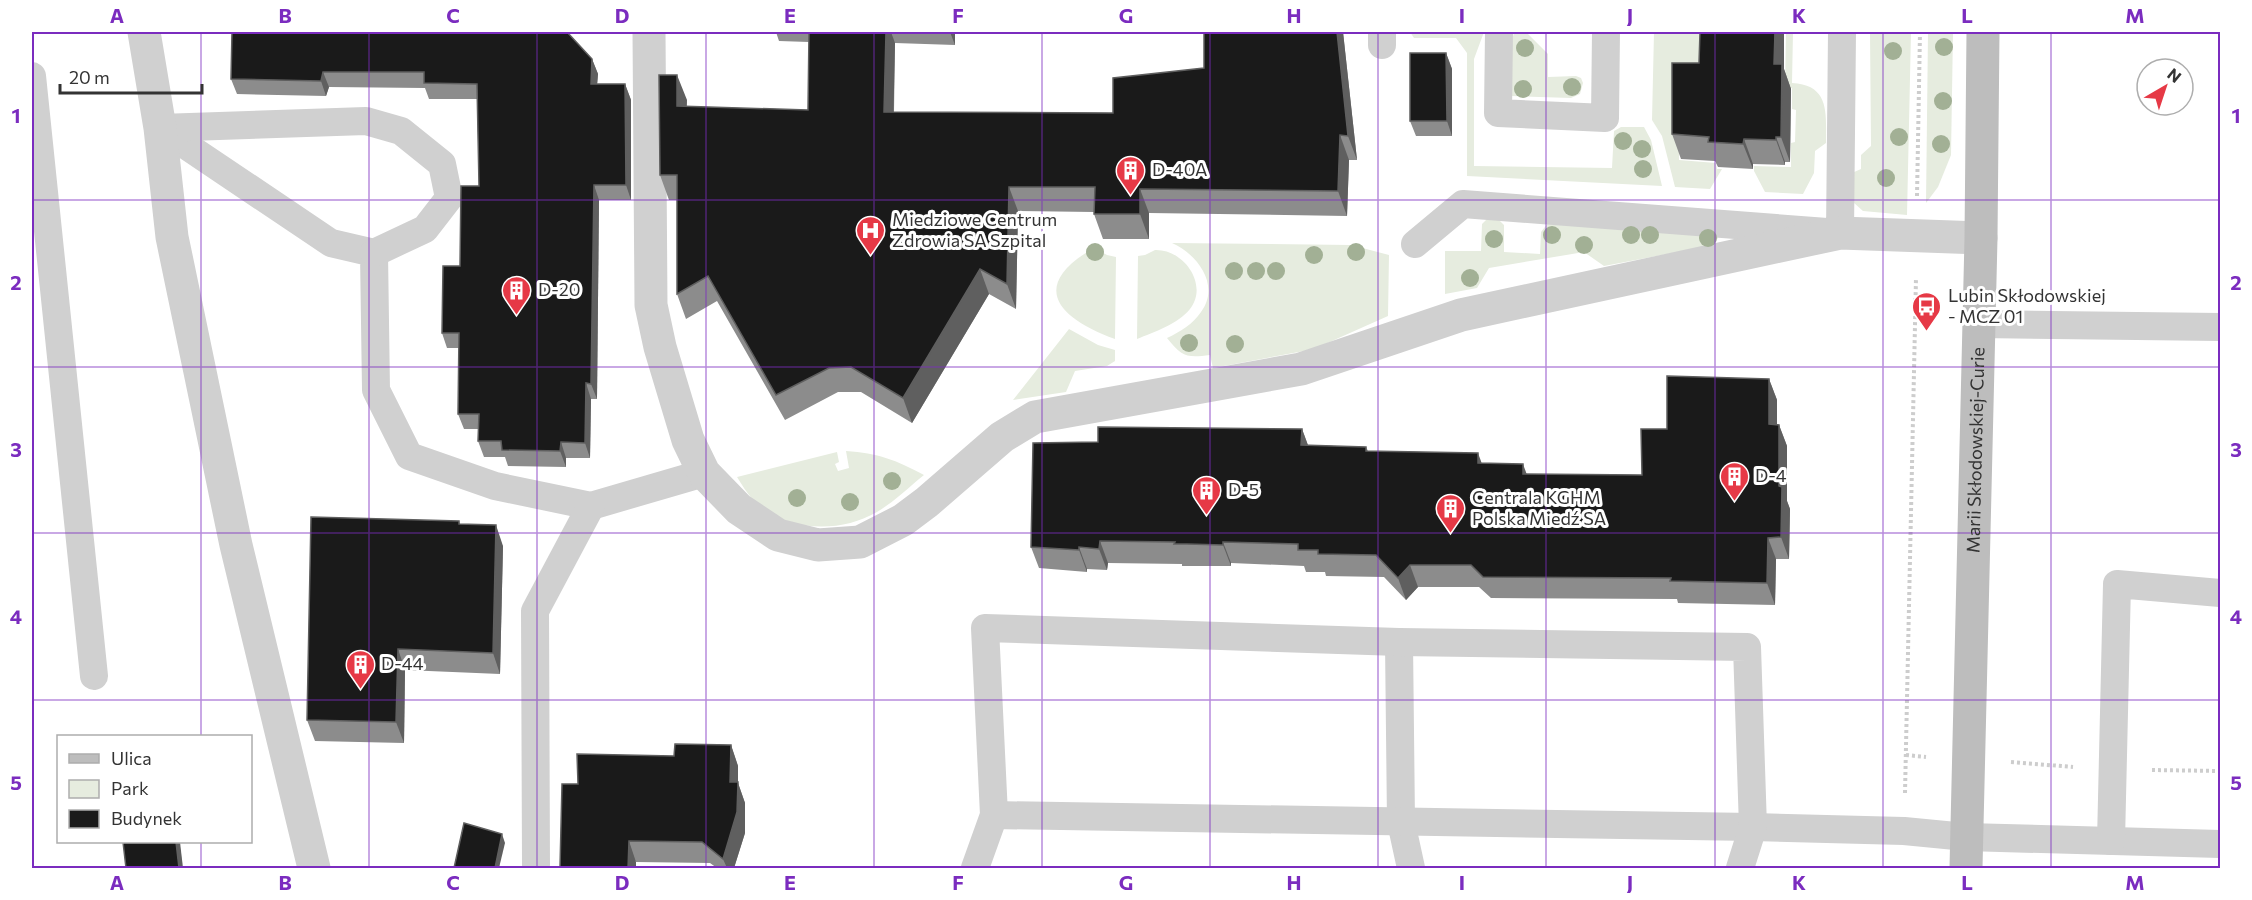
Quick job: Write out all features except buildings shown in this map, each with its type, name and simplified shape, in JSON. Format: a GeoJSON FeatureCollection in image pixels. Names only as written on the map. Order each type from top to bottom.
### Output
{"type":"FeatureCollection","features":[{"type":"Feature","properties":{"kind":"street"},"geometry":{"type":"LineString","coordinates":[[144,32],[160,128],[172,237],[236,545],[314,868]]}},
{"type":"Feature","properties":{"kind":"street"},"geometry":{"type":"LineString","coordinates":[[649,32],[651,305],[660,347],[688,440],[704,473],[739,509],[778,535],[818,545],[860,542],[903,520],[1002,437],[1035,417],[1301,369],[1461,315],[1840,233],[1981,238]]}},
{"type":"Feature","properties":{"kind":"street","name":"Marii Skłodowskiej-Curie"},"geometry":{"type":"LineString","coordinates":[[1966,853],[1981,238],[1983,32]]}},
{"type":"Feature","properties":{"kind":"lane"},"geometry":{"type":"LineString","coordinates":[[1499,32],[1498,113],[1605,118],[1606,32]]}},
{"type":"Feature","properties":{"kind":"lane"},"geometry":{"type":"LineString","coordinates":[[1415,244],[1463,204],[1840,233],[1842,32]]}},
{"type":"Feature","properties":{"kind":"lane"},"geometry":{"type":"LineString","coordinates":[[32,76],[94,676]]}},
{"type":"Feature","properties":{"kind":"lane"},"geometry":{"type":"LineString","coordinates":[[366,121],[401,131],[442,164],[449,198],[425,229],[374,253],[331,243],[160,128],[366,121]]}},
{"type":"Feature","properties":{"kind":"lane"},"geometry":{"type":"LineString","coordinates":[[374,253],[376,390],[409,456],[495,486],[591,506],[704,473]]}},
{"type":"Feature","properties":{"kind":"lane"},"geometry":{"type":"LineString","coordinates":[[1978,324],[2220,327]]}},
{"type":"Feature","properties":{"kind":"lane"},"geometry":{"type":"LineString","coordinates":[[537,865],[535,611],[591,506]]}},
{"type":"Feature","properties":{"kind":"lane"},"geometry":{"type":"LineString","coordinates":[[2111,842],[2117,584],[2220,593]]}},
{"type":"Feature","properties":{"kind":"lane"},"geometry":{"type":"LineString","coordinates":[[975,868],[994,815],[985,627],[1399,642],[1748,647],[1753,827],[1740,868]]}},
{"type":"Feature","properties":{"kind":"lane"},"geometry":{"type":"LineString","coordinates":[[1399,642],[1401,822],[1411,868]]}},
{"type":"Feature","properties":{"kind":"lane"},"geometry":{"type":"LineString","coordinates":[[994,815],[1904,831],[1966,853],[2111,842],[2220,844]]}},
{"type":"Feature","properties":{"kind":"path"},"geometry":{"type":"LineString","coordinates":[[1904,831],[1920,32]]}},
{"type":"Feature","properties":{"kind":"path"},"geometry":{"type":"LineString","coordinates":[[1906,755],[2085,768],[2220,771]]}},
{"type":"Feature","properties":{"kind":"green space"},"geometry":{"type":"Polygon","coordinates":[[[1410,32],[1484,32],[1474,59],[1474,166],[1612,168],[1614,131],[1621,127],[1644,127],[1651,140],[1662,186],[1467,176],[1467,53],[1456,38],[1414,38],[1410,32]]]}},
{"type":"Feature","properties":{"kind":"green space"},"geometry":{"type":"Polygon","coordinates":[[[1514,32],[1526,32],[1548,54],[1548,77],[1576,76],[1581,78],[1583,83],[1580,94],[1571,98],[1511,96],[1508,61],[1514,32]]]}},
{"type":"Feature","properties":{"kind":"green space"},"geometry":{"type":"Polygon","coordinates":[[[1654,32],[1707,32],[1706,87],[1680,87],[1679,160],[1716,163],[1717,169],[1722,169],[1710,189],[1675,187],[1662,136],[1652,120],[1654,32]]]}},
{"type":"Feature","properties":{"kind":"green space"},"geometry":{"type":"Polygon","coordinates":[[[1786,32],[1793,32],[1792,83],[1813,89],[1819,95],[1825,111],[1826,143],[1815,151],[1814,173],[1803,194],[1765,192],[1754,171],[1754,166],[1791,167],[1791,143],[1795,142],[1796,110],[1792,109],[1792,88],[1785,88],[1786,32]]]}},
{"type":"Feature","properties":{"kind":"green space"},"geometry":{"type":"Polygon","coordinates":[[[1870,32],[1911,32],[1907,215],[1863,211],[1853,202],[1852,173],[1861,169],[1861,155],[1871,146],[1870,32]]]}},
{"type":"Feature","properties":{"kind":"green space"},"geometry":{"type":"Polygon","coordinates":[[[1928,32],[1953,32],[1951,155],[1938,187],[1926,203],[1928,32]]]}},
{"type":"Feature","properties":{"kind":"green space"},"geometry":{"type":"Polygon","coordinates":[[[1487,219],[1498,219],[1504,225],[1504,252],[1540,254],[1541,232],[1548,223],[1717,235],[1718,238],[1714,243],[1704,247],[1604,266],[1584,252],[1489,268],[1477,288],[1445,294],[1445,251],[1481,251],[1482,224],[1487,219]]]}},
{"type":"Feature","properties":{"kind":"green space"},"geometry":{"type":"Polygon","coordinates":[[[1172,243],[1351,245],[1389,255],[1388,316],[1304,351],[1213,368],[1210,355],[1186,355],[1181,353],[1167,338],[1186,327],[1198,316],[1207,302],[1208,291],[1207,281],[1197,263],[1190,255],[1172,243]]]}},
{"type":"Feature","properties":{"kind":"green space"},"geometry":{"type":"Polygon","coordinates":[[[1094,248],[1116,257],[1115,339],[1079,322],[1066,311],[1058,300],[1056,288],[1061,275],[1073,262],[1094,248]]]}},
{"type":"Feature","properties":{"kind":"green space"},"geometry":{"type":"Polygon","coordinates":[[[1155,250],[1166,251],[1184,262],[1195,280],[1197,290],[1195,300],[1190,309],[1179,319],[1137,339],[1138,256],[1155,250]]]}},
{"type":"Feature","properties":{"kind":"green space"},"geometry":{"type":"Polygon","coordinates":[[[1069,329],[1098,345],[1115,350],[1115,361],[1107,366],[1075,371],[1066,392],[1013,400],[1069,329]]]}},
{"type":"Feature","properties":{"kind":"green space"},"geometry":{"type":"Polygon","coordinates":[[[846,451],[868,453],[886,458],[924,475],[877,512],[846,524],[830,526],[796,524],[766,511],[753,500],[737,477],[837,452],[839,462],[835,464],[838,471],[849,468],[846,451]]]}},
{"type":"Feature","properties":{"kind":"place","name":"D-40A"},"geometry":{"type":"Point","coordinates":[1131,196]}},
{"type":"Feature","properties":{"kind":"place","name":"Miedziowe Centrum Zdrowia SA Szpital"},"geometry":{"type":"Point","coordinates":[871,256]}},
{"type":"Feature","properties":{"kind":"place","name":"D-20"},"geometry":{"type":"Point","coordinates":[517,316]}},
{"type":"Feature","properties":{"kind":"place","name":"Lubin Skłodowskiej - MCZ 01"},"geometry":{"type":"Point","coordinates":[1927,332]}},
{"type":"Feature","properties":{"kind":"place","name":"D-4"},"geometry":{"type":"Point","coordinates":[1734,502]}},
{"type":"Feature","properties":{"kind":"place","name":"D-5"},"geometry":{"type":"Point","coordinates":[1207,516]}},
{"type":"Feature","properties":{"kind":"place","name":"Centrala KGHM Polska Miedź SA"},"geometry":{"type":"Point","coordinates":[1451,534]}},
{"type":"Feature","properties":{"kind":"place","name":"D-44"},"geometry":{"type":"Point","coordinates":[360,690]}}]}
